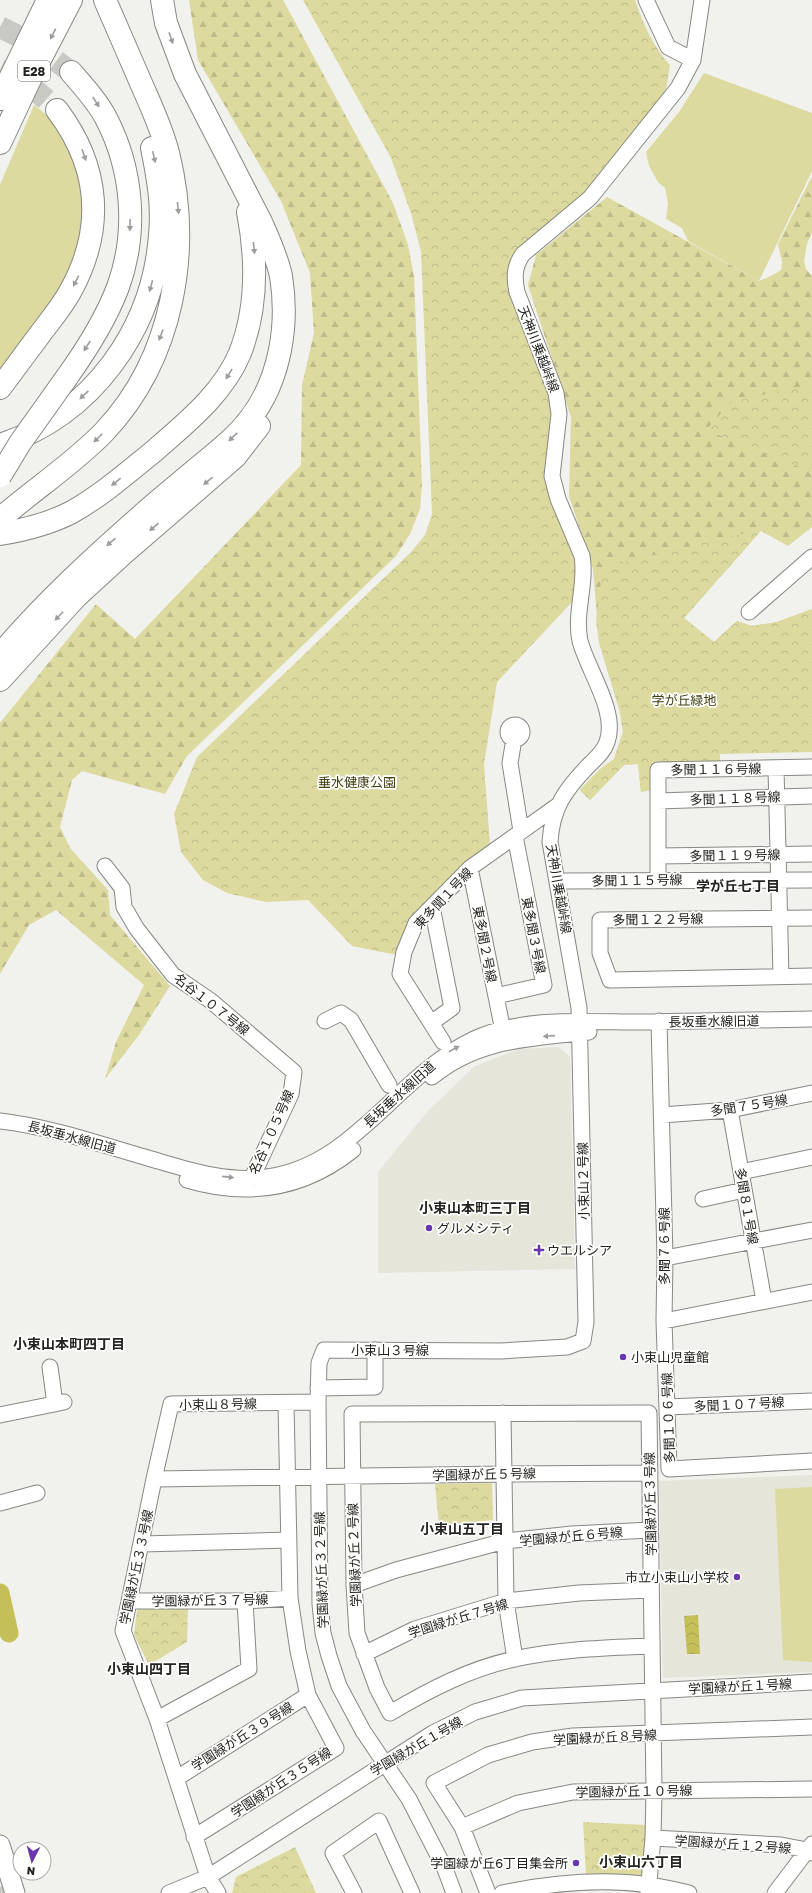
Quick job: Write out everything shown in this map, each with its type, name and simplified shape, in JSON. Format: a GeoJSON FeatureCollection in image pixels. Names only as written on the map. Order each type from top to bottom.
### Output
{"type":"FeatureCollection","features":[{"type":"Feature","properties":{"kind":"highway","name":"E28"},"geometry":{"type":"LineString","coordinates":[[0,99],[48,0]]}},
{"type":"Feature","properties":{"kind":"highway","name":"E28"},"geometry":{"type":"LineString","coordinates":[[0,143],[32,75],[71,0]]}},
{"type":"Feature","properties":{"kind":"highway"},"geometry":{"type":"LineString","coordinates":[[0,519],[86,450],[123,409],[139,386],[162,336],[171,306],[177,275],[179,243],[175,182],[168,152],[158,122],[105,0]]}},
{"type":"Feature","properties":{"kind":"highway"},"geometry":{"type":"LineString","coordinates":[[0,445],[15,440],[43,426],[74,406],[94,386],[113,364],[128,342],[141,316],[153,281],[158,259],[160,234],[160,196],[157,173],[135,90],[105,0]]}},
{"type":"Feature","properties":{"kind":"highway"},"geometry":{"type":"LineString","coordinates":[[0,680],[76,597],[124,553],[235,457],[250,440],[262,422],[273,402],[281,379],[289,337],[287,296],[283,274],[235,170],[185,74],[166,23],[162,0]]}},
{"type":"Feature","properties":{"kind":"highway"},"geometry":{"type":"LineString","coordinates":[[0,476],[20,443],[67,377],[108,311],[118,286],[126,258],[130,231],[130,202],[126,174],[118,147],[106,118],[90,94],[71,72]]}},
{"type":"Feature","properties":{"kind":"highway"},"geometry":{"type":"LineString","coordinates":[[0,388],[70,293],[80,273],[88,250],[93,206],[92,185],[80,145],[57,110]]}},
{"type":"Feature","properties":{"kind":"highway"},"geometry":{"type":"LineString","coordinates":[[0,534],[51,521],[92,500],[185,424],[200,410],[225,380],[240,354],[247,334],[252,313],[255,280],[255,252],[252,230],[242,188],[235,170]]}},
{"type":"Feature","properties":{"kind":"highway"},"geometry":{"type":"LineString","coordinates":[[0,655],[76,574],[113,540],[233,437],[249,420],[269,386],[276,364],[283,321],[284,299],[280,275],[272,248]]}},
{"type":"Feature","properties":{"kind":"main road"},"geometry":{"type":"LineString","coordinates":[[0,1845],[15,1893]]}},
{"type":"Feature","properties":{"kind":"street"},"geometry":{"type":"LineString","coordinates":[[646,0],[668,47],[693,60]]}},
{"type":"Feature","properties":{"kind":"street","name":"天神川乗越峠線"},"geometry":{"type":"LineString","coordinates":[[579,1028],[579,1008],[550,842],[552,819],[564,793],[605,748],[610,734],[610,727],[607,712],[580,639],[579,607],[582,560],[578,545],[558,499],[552,476],[559,414],[556,393],[517,292],[515,275],[516,266],[523,254],[590,198],[620,164],[678,88],[693,60],[702,0]]}},
{"type":"Feature","properties":{"kind":"street"},"geometry":{"type":"LineString","coordinates":[[749,612],[812,557]]}},
{"type":"Feature","properties":{"kind":"street"},"geometry":{"type":"LineString","coordinates":[[514,739],[510,763],[518,834]]}},
{"type":"Feature","properties":{"kind":"street","name":"多聞１１６号線"},"geometry":{"type":"LineString","coordinates":[[658,880],[658,770],[812,767]]}},
{"type":"Feature","properties":{"kind":"street"},"geometry":{"type":"LineString","coordinates":[[776,768],[781,977]]}},
{"type":"Feature","properties":{"kind":"street","name":"多聞１１８号線"},"geometry":{"type":"LineString","coordinates":[[658,801],[812,796]]}},
{"type":"Feature","properties":{"kind":"street","name":"東多聞１号線"},"geometry":{"type":"LineString","coordinates":[[443,1042],[400,974],[404,952],[416,923],[470,868],[557,806]]}},
{"type":"Feature","properties":{"kind":"street","name":"東多聞３号線"},"geometry":{"type":"LineString","coordinates":[[496,996],[544,985],[518,834]]}},
{"type":"Feature","properties":{"kind":"street","name":"多聞１１９号線"},"geometry":{"type":"LineString","coordinates":[[658,856],[812,854]]}},
{"type":"Feature","properties":{"kind":"street","name":"名谷１０７号線"},"geometry":{"type":"LineString","coordinates":[[105,866],[122,888],[124,907],[137,929],[173,975],[211,1001],[278,1057]]}},
{"type":"Feature","properties":{"kind":"street","name":"東多聞２号線"},"geometry":{"type":"LineString","coordinates":[[470,868],[501,1020]]}},
{"type":"Feature","properties":{"kind":"street","name":"多聞１１５号線"},"geometry":{"type":"LineString","coordinates":[[557,881],[812,880]]}},
{"type":"Feature","properties":{"kind":"street"},"geometry":{"type":"LineString","coordinates":[[431,1023],[452,1008],[432,907]]}},
{"type":"Feature","properties":{"kind":"street","name":"多聞１２２号線"},"geometry":{"type":"LineString","coordinates":[[812,918],[600,920],[600,953],[610,980],[812,976]]}},
{"type":"Feature","properties":{"kind":"street"},"geometry":{"type":"LineString","coordinates":[[325,1021],[342,1013],[351,1020],[389,1085]]}},
{"type":"Feature","properties":{"kind":"street","name":"長坂垂水線旧道"},"geometry":{"type":"LineString","coordinates":[[0,1131],[36,1136],[59,1142],[206,1185],[249,1184],[266,1178],[296,1171],[324,1158],[354,1135],[433,1063],[447,1053],[477,1038],[516,1027],[548,1023],[579,1028],[812,1019]]}},
{"type":"Feature","properties":{"kind":"street","name":"長坂垂水線旧道"},"geometry":{"type":"LineString","coordinates":[[658,1026],[812,1028]]}},
{"type":"Feature","properties":{"kind":"street","name":"多聞７６号線"},"geometry":{"type":"LineString","coordinates":[[658,1026],[662,1115],[665,1258],[664,1320]]}},
{"type":"Feature","properties":{"kind":"street","name":"小束山２号線"},"geometry":{"type":"LineString","coordinates":[[579,1028],[586,1322],[583,1340]]}},
{"type":"Feature","properties":{"kind":"street","name":"名谷１０５号線"},"geometry":{"type":"LineString","coordinates":[[249,1184],[291,1094],[294,1072],[278,1057]]}},
{"type":"Feature","properties":{"kind":"street","name":"多聞７５号線"},"geometry":{"type":"LineString","coordinates":[[662,1115],[730,1110],[812,1093]]}},
{"type":"Feature","properties":{"kind":"street","name":"多聞８１号線"},"geometry":{"type":"LineString","coordinates":[[730,1110],[764,1301]]}},
{"type":"Feature","properties":{"kind":"street","name":"長坂垂水線旧道"},"geometry":{"type":"LineString","coordinates":[[0,1121],[62,1132],[197,1172],[249,1184]]}},
{"type":"Feature","properties":{"kind":"street"},"geometry":{"type":"LineString","coordinates":[[741,1172],[812,1157]]}},
{"type":"Feature","properties":{"kind":"street"},"geometry":{"type":"LineString","coordinates":[[703,1199],[744,1190]]}},
{"type":"Feature","properties":{"kind":"street"},"geometry":{"type":"LineString","coordinates":[[665,1258],[812,1230]]}},
{"type":"Feature","properties":{"kind":"street"},"geometry":{"type":"LineString","coordinates":[[664,1320],[812,1292]]}},
{"type":"Feature","properties":{"kind":"street","name":"多聞１０６号線"},"geometry":{"type":"LineString","coordinates":[[664,1320],[668,1469],[812,1461]]}},
{"type":"Feature","properties":{"kind":"street","name":"小束山３号線"},"geometry":{"type":"LineString","coordinates":[[318,1477],[319,1363],[324,1350],[508,1350],[567,1347],[583,1340]]}},
{"type":"Feature","properties":{"kind":"street","name":"小束山８号線"},"geometry":{"type":"LineString","coordinates":[[154,1479],[171,1404],[286,1403],[318,1395],[375,1387],[375,1350]]}},
{"type":"Feature","properties":{"kind":"street"},"geometry":{"type":"LineString","coordinates":[[0,1415],[59,1403],[50,1367]]}},
{"type":"Feature","properties":{"kind":"street","name":"多聞１０７号線"},"geometry":{"type":"LineString","coordinates":[[667,1407],[812,1401]]}},
{"type":"Feature","properties":{"kind":"street","name":"学園緑が丘３５号線"},"geometry":{"type":"LineString","coordinates":[[194,1837],[336,1748],[308,1695],[298,1651],[290,1598],[286,1403]]}},
{"type":"Feature","properties":{"kind":"street","name":"学園緑が丘２号線"},"geometry":{"type":"LineString","coordinates":[[649,1413],[352,1414],[352,1477],[354,1585],[357,1633],[377,1688],[390,1713],[432,1689],[469,1673],[515,1659],[583,1649],[651,1646]]}},
{"type":"Feature","properties":{"kind":"street","name":"学園緑が丘３号線"},"geometry":{"type":"LineString","coordinates":[[649,1413],[654,1791],[653,1838],[649,1889]]}},
{"type":"Feature","properties":{"kind":"street"},"geometry":{"type":"LineString","coordinates":[[503,1414],[506,1601],[515,1659]]}},
{"type":"Feature","properties":{"kind":"street","name":"学園緑が丘５号線"},"geometry":{"type":"LineString","coordinates":[[318,1477],[650,1473]]}},
{"type":"Feature","properties":{"kind":"street"},"geometry":{"type":"LineString","coordinates":[[154,1479],[318,1477]]}},
{"type":"Feature","properties":{"kind":"street","name":"学園緑が丘３２号線"},"geometry":{"type":"LineString","coordinates":[[318,1477],[320,1604],[323,1634],[329,1656],[342,1692],[362,1731],[409,1799],[446,1869],[454,1893]]}},
{"type":"Feature","properties":{"kind":"street","name":"学園緑が丘３３号線"},"geometry":{"type":"LineString","coordinates":[[154,1479],[124,1631],[157,1719],[208,1877],[218,1893]]}},
{"type":"Feature","properties":{"kind":"street"},"geometry":{"type":"LineString","coordinates":[[0,1503],[37,1493]]}},
{"type":"Feature","properties":{"kind":"street","name":"学園緑が丘６号線"},"geometry":{"type":"LineString","coordinates":[[354,1585],[396,1570],[505,1541],[572,1534],[650,1530]]}},
{"type":"Feature","properties":{"kind":"street"},"geometry":{"type":"LineString","coordinates":[[142,1544],[289,1540]]}},
{"type":"Feature","properties":{"kind":"street","name":"学園緑が丘７号線"},"geometry":{"type":"LineString","coordinates":[[364,1654],[415,1629],[506,1601],[579,1593],[651,1590]]}},
{"type":"Feature","properties":{"kind":"street","name":"学園緑が丘３７号線"},"geometry":{"type":"LineString","coordinates":[[130,1601],[245,1601],[290,1598]]}},
{"type":"Feature","properties":{"kind":"street"},"geometry":{"type":"LineString","coordinates":[[157,1719],[249,1669],[245,1601]]}},
{"type":"Feature","properties":{"kind":"street","name":"学園緑が丘１号線"},"geometry":{"type":"LineString","coordinates":[[169,1893],[208,1877],[433,1733],[475,1712],[522,1698],[812,1682]]}},
{"type":"Feature","properties":{"kind":"street","name":"学園緑が丘３９号線"},"geometry":{"type":"LineString","coordinates":[[177,1778],[308,1695]]}},
{"type":"Feature","properties":{"kind":"street","name":"学園緑が丘８号線"},"geometry":{"type":"LineString","coordinates":[[488,1893],[462,1827],[434,1782],[488,1755],[532,1742],[573,1736],[812,1727]]}},
{"type":"Feature","properties":{"kind":"street","name":"学園緑が丘１０号線"},"geometry":{"type":"LineString","coordinates":[[462,1827],[518,1804],[573,1792],[812,1789]]}},
{"type":"Feature","properties":{"kind":"street"},"geometry":{"type":"LineString","coordinates":[[354,1893],[334,1853],[379,1821],[412,1893]]}},
{"type":"Feature","properties":{"kind":"street","name":"学園緑が丘１２号線"},"geometry":{"type":"LineString","coordinates":[[653,1838],[781,1845],[810,1849]]}},
{"type":"Feature","properties":{"kind":"street"},"geometry":{"type":"LineString","coordinates":[[775,1893],[810,1849]]}},
{"type":"Feature","properties":{"kind":"street"},"geometry":{"type":"LineString","coordinates":[[502,1893],[543,1885],[587,1882],[689,1893]]}},
{"type":"Feature","properties":{"kind":"shaded area"},"geometry":{"type":"Polygon","coordinates":[[[559,1047],[570,1057],[575,1269],[378,1273],[378,1172],[428,1111],[475,1066],[520,1049],[559,1047]]]}},
{"type":"Feature","properties":{"kind":"shaded area","name":"市立小束山小学校"},"geometry":{"type":"Polygon","coordinates":[[[812,1475],[812,1672],[663,1678],[659,1481],[812,1475]]]}},
{"type":"Feature","properties":{"kind":"green space"},"geometry":{"type":"Polygon","coordinates":[[[189,0],[283,0],[393,203],[408,245],[414,277],[422,484],[420,509],[410,534],[396,556],[187,756],[165,794],[82,771],[72,780],[60,827],[70,848],[108,890],[110,915],[170,986],[139,1035],[105,1079],[116,1042],[144,985],[56,910],[29,925],[0,974],[0,723],[96,604],[135,639],[301,465],[302,385],[314,333],[310,273],[281,201],[198,60],[189,0]]]}},
{"type":"Feature","properties":{"kind":"green space","name":"垂水健康公園"},"geometry":{"type":"Polygon","coordinates":[[[303,0],[635,0],[649,34],[658,50],[670,65],[666,90],[618,155],[581,196],[515,252],[509,273],[550,388],[553,413],[546,479],[576,553],[580,571],[574,600],[497,682],[484,764],[490,845],[455,872],[413,919],[397,955],[352,946],[308,900],[266,902],[227,893],[203,880],[181,852],[174,814],[197,757],[411,552],[425,535],[432,514],[421,252],[411,213],[391,158],[303,0]]]}},
{"type":"Feature","properties":{"kind":"green space"},"geometry":{"type":"Polygon","coordinates":[[[704,73],[812,113],[812,171],[759,281],[688,241],[682,228],[666,219],[668,203],[665,188],[658,182],[649,166],[646,152],[679,112],[704,73]]]}},
{"type":"Feature","properties":{"kind":"green space"},"geometry":{"type":"Polygon","coordinates":[[[34,105],[57,123],[75,159],[83,200],[82,235],[73,269],[52,307],[0,375],[0,185],[34,105]]]}},
{"type":"Feature","properties":{"kind":"green space"},"geometry":{"type":"Polygon","coordinates":[[[812,176],[812,232],[807,244],[804,261],[806,269],[812,276],[812,527],[788,546],[761,531],[684,618],[714,642],[737,621],[752,626],[777,622],[812,609],[812,752],[725,719],[641,792],[638,764],[624,765],[590,800],[580,790],[599,770],[614,759],[623,732],[620,712],[599,642],[593,569],[569,496],[571,417],[528,285],[536,255],[607,197],[759,281],[781,270],[782,262],[778,244],[812,176]]]}},
{"type":"Feature","properties":{"kind":"green space"},"geometry":{"type":"Polygon","coordinates":[[[812,384],[812,472],[706,430],[731,402],[812,384]]]}},
{"type":"Feature","properties":{"kind":"green space","name":"学が丘緑地"},"geometry":{"type":"Polygon","coordinates":[[[762,529],[684,618],[714,642],[737,621],[752,626],[777,622],[812,609],[812,752],[720,754],[720,764],[653,766],[652,790],[641,792],[638,764],[624,765],[590,800],[580,790],[599,770],[614,759],[623,732],[620,712],[599,642],[596,621],[603,567],[762,529]]]}},
{"type":"Feature","properties":{"kind":"green space"},"geometry":{"type":"Polygon","coordinates":[[[492,1483],[493,1520],[439,1526],[435,1484],[492,1483]]]}},
{"type":"Feature","properties":{"kind":"green space"},"geometry":{"type":"Polygon","coordinates":[[[812,1487],[812,1662],[783,1660],[775,1489],[812,1487]]]}},
{"type":"Feature","properties":{"kind":"green space"},"geometry":{"type":"Polygon","coordinates":[[[141,1607],[188,1607],[187,1642],[149,1665],[134,1635],[137,1611],[141,1607]]]}},
{"type":"Feature","properties":{"kind":"green space"},"geometry":{"type":"Polygon","coordinates":[[[583,1822],[646,1825],[644,1873],[636,1880],[586,1875],[583,1822]]]}},
{"type":"Feature","properties":{"kind":"green space"},"geometry":{"type":"Polygon","coordinates":[[[295,1847],[316,1893],[232,1893],[236,1877],[295,1847]]]}},
{"type":"Feature","properties":{"kind":"water"},"geometry":{"type":"Polygon","coordinates":[[[698,1615],[700,1654],[687,1654],[684,1616],[698,1615]]]}},
{"type":"Feature","properties":{"kind":"waterway"},"geometry":{"type":"LineString","coordinates":[[0,1593],[9,1633]]}},
{"type":"Feature","properties":{"kind":"tunnel"},"geometry":{"type":"LineString","coordinates":[[0,27],[32,43],[71,72]]}},
{"type":"Feature","properties":{"kind":"tunnel"},"geometry":{"type":"LineString","coordinates":[[0,70],[30,87],[57,110]]}},
{"type":"Feature","properties":{"kind":"tunnel"},"geometry":{"type":"LineString","coordinates":[[0,1887],[3,1893]]}},
{"type":"Feature","properties":{"kind":"place","name":"グルメシティ"},"geometry":{"type":"Point","coordinates":[429,1228]}},
{"type":"Feature","properties":{"kind":"place","name":"ウエルシア"},"geometry":{"type":"Point","coordinates":[539,1250]}},
{"type":"Feature","properties":{"kind":"place","name":"小束山児童館"},"geometry":{"type":"Point","coordinates":[623,1357]}},
{"type":"Feature","properties":{"kind":"place","name":"市立小束山小学校"},"geometry":{"type":"Point","coordinates":[737,1577]}},
{"type":"Feature","properties":{"kind":"place","name":"学園緑が丘6丁目集会所"},"geometry":{"type":"Point","coordinates":[576,1863]}},
{"type":"Feature","properties":{"kind":"district","name":"学が丘七丁目"},"geometry":{"type":"Point","coordinates":[738,885]}},
{"type":"Feature","properties":{"kind":"district","name":"小束山本町三丁目"},"geometry":{"type":"Point","coordinates":[475,1207]}},
{"type":"Feature","properties":{"kind":"district","name":"小束山本町四丁目"},"geometry":{"type":"Point","coordinates":[69,1343]}},
{"type":"Feature","properties":{"kind":"district","name":"小束山五丁目"},"geometry":{"type":"Point","coordinates":[462,1528]}},
{"type":"Feature","properties":{"kind":"district","name":"小束山四丁目"},"geometry":{"type":"Point","coordinates":[149,1668]}},
{"type":"Feature","properties":{"kind":"district","name":"小束山六丁目"},"geometry":{"type":"Point","coordinates":[641,1861]}}]}
